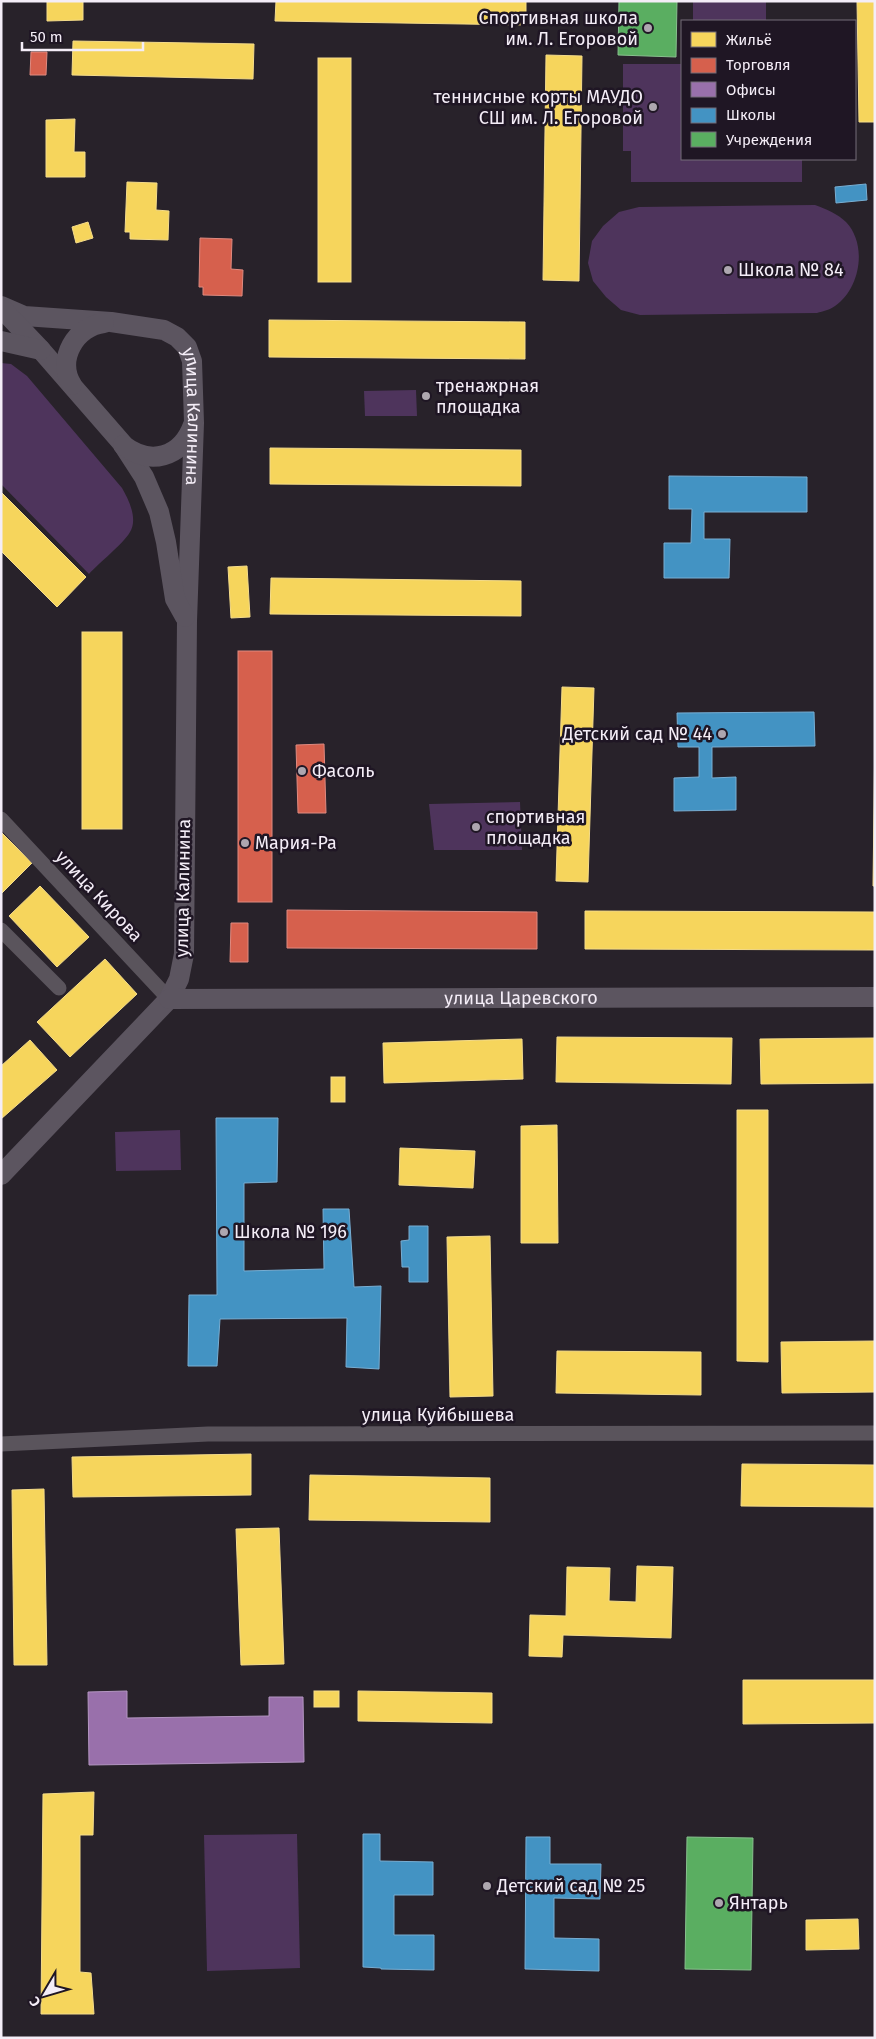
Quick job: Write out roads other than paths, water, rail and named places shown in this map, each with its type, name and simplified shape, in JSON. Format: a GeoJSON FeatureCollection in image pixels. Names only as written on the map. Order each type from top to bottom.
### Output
{"type":"FeatureCollection","features":[{"type":"Feature","properties":{"kind":"main road","name":"улица Калинина"},"geometry":{"type":"LineString","coordinates":[[1,307],[24,316],[111,322],[164,330],[177,337],[186,347],[192,361],[194,424],[187,621],[184,954],[179,979],[169,999],[1,1175]]}},
{"type":"Feature","properties":{"kind":"main road","name":"улица Калинина"},"geometry":{"type":"LineString","coordinates":[[1,307],[122,443],[144,477],[154,496],[166,542],[175,598],[187,621]]}},
{"type":"Feature","properties":{"kind":"main road"},"geometry":{"type":"LineString","coordinates":[[77,392],[70,381],[67,367],[68,353],[74,340],[84,330],[97,324],[111,322]]}},
{"type":"Feature","properties":{"kind":"main road"},"geometry":{"type":"LineString","coordinates":[[1,340],[41,350]]}},
{"type":"Feature","properties":{"kind":"main road"},"geometry":{"type":"LineString","coordinates":[[122,443],[132,452],[144,456],[157,457],[170,454],[185,441],[194,424]]}},
{"type":"Feature","properties":{"kind":"main road","name":"улица Царевского"},"geometry":{"type":"LineString","coordinates":[[169,999],[875,997]]}},
{"type":"Feature","properties":{"kind":"street","name":"улица Кирова"},"geometry":{"type":"LineString","coordinates":[[1,819],[169,999]]}},
{"type":"Feature","properties":{"kind":"street"},"geometry":{"type":"LineString","coordinates":[[1,930],[59,988]]}},
{"type":"Feature","properties":{"kind":"street","name":"улица Куйбышева"},"geometry":{"type":"LineString","coordinates":[[1,1444],[208,1434],[875,1433]]}},
{"type":"Feature","properties":{"kind":"place","name":"Спортивная школа им. Л. Егоровой"},"geometry":{"type":"Point","coordinates":[648,28]}},
{"type":"Feature","properties":{"kind":"place","name":"теннисные корты МАУДО СШ им. Л. Егоровой"},"geometry":{"type":"Point","coordinates":[653,107]}},
{"type":"Feature","properties":{"kind":"place","name":"Школа № 84"},"geometry":{"type":"Point","coordinates":[728,270]}},
{"type":"Feature","properties":{"kind":"place","name":"тренажрная площадка"},"geometry":{"type":"Point","coordinates":[426,396]}},
{"type":"Feature","properties":{"kind":"place","name":"Детский сад № 44"},"geometry":{"type":"Point","coordinates":[722,734]}},
{"type":"Feature","properties":{"kind":"place","name":"Фасоль"},"geometry":{"type":"Point","coordinates":[302,771]}},
{"type":"Feature","properties":{"kind":"place","name":"спортивная площадка"},"geometry":{"type":"Point","coordinates":[476,827]}},
{"type":"Feature","properties":{"kind":"place","name":"Мария-Ра"},"geometry":{"type":"Point","coordinates":[245,843]}},
{"type":"Feature","properties":{"kind":"place","name":"Школа № 196"},"geometry":{"type":"Point","coordinates":[224,1232]}},
{"type":"Feature","properties":{"kind":"place","name":"Детский сад № 25"},"geometry":{"type":"Point","coordinates":[487,1886]}},
{"type":"Feature","properties":{"kind":"place","name":"Янтарь"},"geometry":{"type":"Point","coordinates":[719,1903]}}]}
